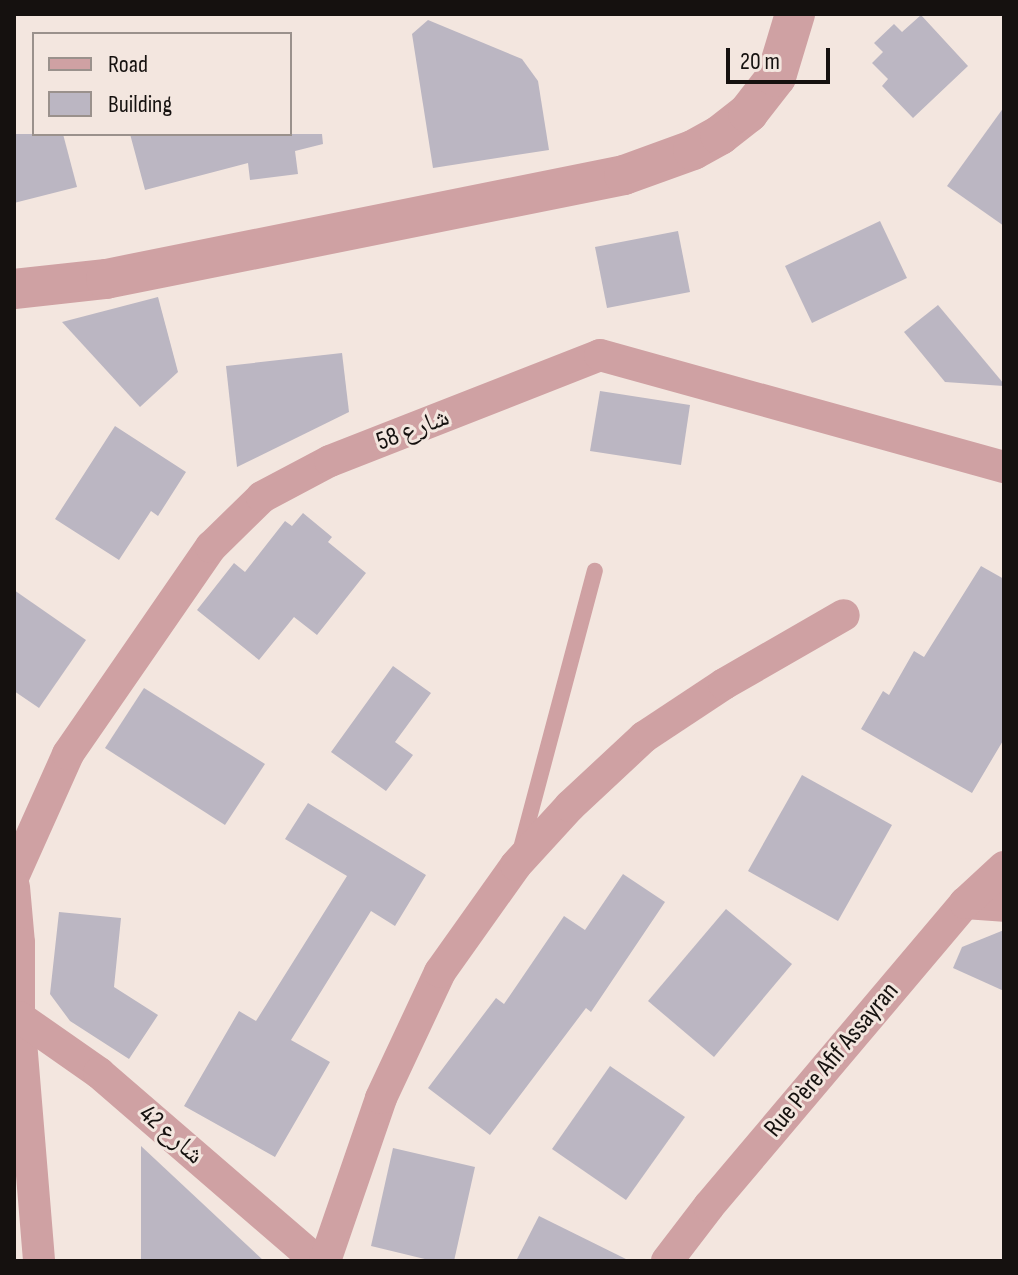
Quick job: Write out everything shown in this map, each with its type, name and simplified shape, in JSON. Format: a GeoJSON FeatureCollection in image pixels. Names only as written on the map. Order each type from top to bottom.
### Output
{"type":"FeatureCollection","features":[{"type":"Feature","properties":{"kind":"street"},"geometry":{"type":"LineString","coordinates":[[14,289],[106,279],[624,175],[693,150],[720,135],[748,113],[776,77],[795,14]]}},
{"type":"Feature","properties":{"kind":"street","name":"شارع 58"},"geometry":{"type":"LineString","coordinates":[[14,875],[68,754],[211,547],[262,497],[330,461],[600,355],[1004,467]]}},
{"type":"Feature","properties":{"kind":"street"},"geometry":{"type":"LineString","coordinates":[[325,1261],[381,1098],[440,972],[516,865],[570,806],[644,737],[724,684],[844,615]]}},
{"type":"Feature","properties":{"kind":"street","name":"Rue Père Afif Assayran"},"geometry":{"type":"LineString","coordinates":[[667,1261],[725,1186],[965,903],[1004,867]]}},
{"type":"Feature","properties":{"kind":"street"},"geometry":{"type":"LineString","coordinates":[[14,887],[19,943],[19,1017],[39,1261]]}},
{"type":"Feature","properties":{"kind":"street"},"geometry":{"type":"LineString","coordinates":[[965,903],[1004,906]]}},
{"type":"Feature","properties":{"kind":"street","name":"شارع 42"},"geometry":{"type":"LineString","coordinates":[[19,1017],[99,1073],[317,1261]]}},
{"type":"Feature","properties":{"kind":"lane"},"geometry":{"type":"LineString","coordinates":[[516,865],[595,571]]}},
{"type":"Feature","properties":{"kind":"building"},"geometry":{"type":"Polygon","coordinates":[[[921,15],[968,66],[913,118],[882,86],[888,79],[872,63],[883,52],[874,43],[894,24],[902,32],[921,15]]]}},
{"type":"Feature","properties":{"kind":"building"},"geometry":{"type":"Polygon","coordinates":[[[428,20],[522,59],[538,81],[549,150],[433,168],[412,34],[428,20]]]}},
{"type":"Feature","properties":{"kind":"building"},"geometry":{"type":"Polygon","coordinates":[[[1004,107],[1004,226],[947,186],[1004,107]]]}},
{"type":"Feature","properties":{"kind":"building"},"geometry":{"type":"Polygon","coordinates":[[[14,134],[64,136],[77,187],[14,203],[14,134]]]}},
{"type":"Feature","properties":{"kind":"building"},"geometry":{"type":"Polygon","coordinates":[[[322,134],[323,144],[295,151],[298,174],[250,180],[248,163],[145,190],[131,136],[322,134]]]}},
{"type":"Feature","properties":{"kind":"building"},"geometry":{"type":"Polygon","coordinates":[[[880,221],[907,278],[812,323],[785,266],[880,221]]]}},
{"type":"Feature","properties":{"kind":"building"},"geometry":{"type":"Polygon","coordinates":[[[678,231],[690,292],[607,308],[595,247],[678,231]]]}},
{"type":"Feature","properties":{"kind":"building"},"geometry":{"type":"Polygon","coordinates":[[[158,297],[178,372],[140,407],[62,322],[158,297]]]}},
{"type":"Feature","properties":{"kind":"building"},"geometry":{"type":"Polygon","coordinates":[[[938,305],[1004,386],[945,382],[904,332],[938,305]]]}},
{"type":"Feature","properties":{"kind":"building"},"geometry":{"type":"Polygon","coordinates":[[[342,353],[349,412],[237,467],[226,366],[342,353]]]}},
{"type":"Feature","properties":{"kind":"building"},"geometry":{"type":"Polygon","coordinates":[[[600,391],[690,405],[681,465],[590,451],[600,391]]]}},
{"type":"Feature","properties":{"kind":"building"},"geometry":{"type":"Polygon","coordinates":[[[115,426],[186,472],[158,516],[151,511],[119,560],[55,519],[115,426]]]}},
{"type":"Feature","properties":{"kind":"building"},"geometry":{"type":"Polygon","coordinates":[[[303,513],[332,537],[328,542],[366,573],[317,635],[294,617],[259,660],[197,610],[234,563],[245,572],[285,521],[292,526],[303,513]]]}},
{"type":"Feature","properties":{"kind":"building"},"geometry":{"type":"Polygon","coordinates":[[[981,566],[1004,579],[1004,739],[972,793],[861,729],[883,691],[889,695],[914,651],[924,657],[981,566]]]}},
{"type":"Feature","properties":{"kind":"building"},"geometry":{"type":"Polygon","coordinates":[[[14,590],[86,640],[39,708],[14,691],[14,590]]]}},
{"type":"Feature","properties":{"kind":"building"},"geometry":{"type":"Polygon","coordinates":[[[393,666],[431,693],[395,742],[413,755],[386,791],[331,752],[393,666]]]}},
{"type":"Feature","properties":{"kind":"building"},"geometry":{"type":"Polygon","coordinates":[[[144,688],[265,764],[225,825],[105,748],[144,688]]]}},
{"type":"Feature","properties":{"kind":"building"},"geometry":{"type":"Polygon","coordinates":[[[802,775],[892,825],[838,921],[748,871],[802,775]]]}},
{"type":"Feature","properties":{"kind":"building"},"geometry":{"type":"Polygon","coordinates":[[[308,803],[426,875],[395,926],[371,911],[291,1040],[330,1062],[275,1157],[184,1106],[239,1011],[256,1021],[347,876],[285,839],[308,803]]]}},
{"type":"Feature","properties":{"kind":"building"},"geometry":{"type":"Polygon","coordinates":[[[623,874],[665,902],[591,1012],[586,1008],[490,1135],[428,1088],[496,998],[504,1004],[564,916],[585,930],[623,874]]]}},
{"type":"Feature","properties":{"kind":"building"},"geometry":{"type":"Polygon","coordinates":[[[726,909],[792,964],[714,1057],[648,1001],[726,909]]]}},
{"type":"Feature","properties":{"kind":"building"},"geometry":{"type":"Polygon","coordinates":[[[59,912],[121,918],[114,987],[158,1015],[129,1059],[70,1021],[50,994],[59,912]]]}},
{"type":"Feature","properties":{"kind":"building"},"geometry":{"type":"Polygon","coordinates":[[[1004,930],[1004,991],[953,968],[962,947],[1004,930]]]}},
{"type":"Feature","properties":{"kind":"building"},"geometry":{"type":"Polygon","coordinates":[[[610,1066],[685,1117],[626,1200],[552,1149],[610,1066]]]}},
{"type":"Feature","properties":{"kind":"building"},"geometry":{"type":"Polygon","coordinates":[[[141,1146],[264,1261],[141,1261],[141,1146]]]}},
{"type":"Feature","properties":{"kind":"building"},"geometry":{"type":"Polygon","coordinates":[[[393,1148],[475,1167],[454,1261],[433,1261],[371,1246],[393,1148]]]}},
{"type":"Feature","properties":{"kind":"building"},"geometry":{"type":"Polygon","coordinates":[[[539,1216],[630,1261],[516,1261],[539,1216]]]}}]}
